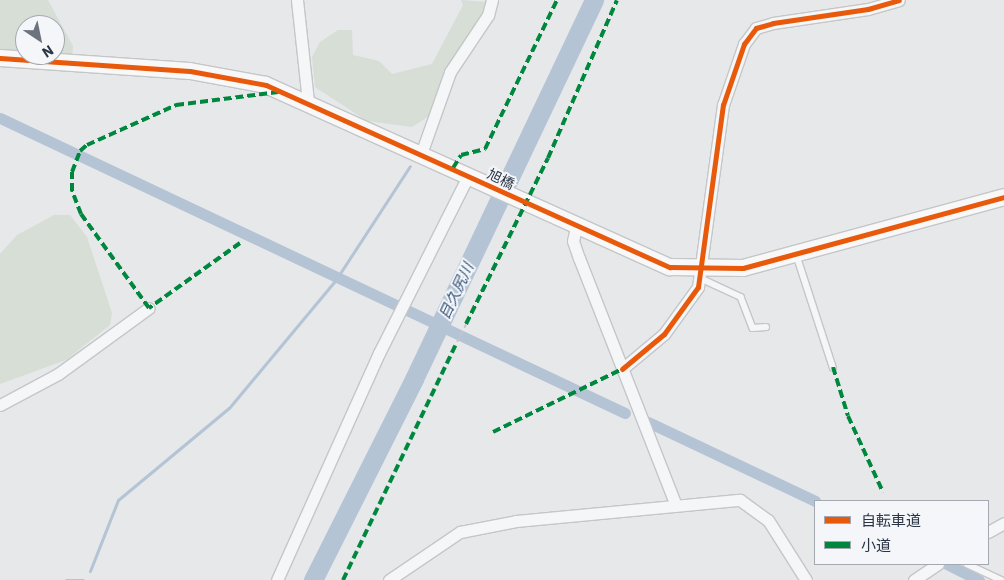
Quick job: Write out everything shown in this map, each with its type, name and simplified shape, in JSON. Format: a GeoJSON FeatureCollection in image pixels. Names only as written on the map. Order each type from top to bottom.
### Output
{"type":"FeatureCollection","features":[{"type":"Feature","properties":{"kind":"street"},"geometry":{"type":"LineString","coordinates":[[297,0],[308,101]]}},
{"type":"Feature","properties":{"kind":"street"},"geometry":{"type":"LineString","coordinates":[[421,154],[450,72],[488,14],[492,0]]}},
{"type":"Feature","properties":{"kind":"street"},"geometry":{"type":"LineString","coordinates":[[622,370],[664,334],[701,274],[723,105],[744,44],[756,28],[773,23],[868,9],[899,0]]}},
{"type":"Feature","properties":{"kind":"street","name":"旭橋"},"geometry":{"type":"LineString","coordinates":[[0,58],[190,70],[266,85],[308,101],[576,227],[662,264],[701,274],[743,268],[1004,197]]}},
{"type":"Feature","properties":{"kind":"street"},"geometry":{"type":"LineString","coordinates":[[277,580],[380,353],[426,257],[470,176]]}},
{"type":"Feature","properties":{"kind":"street"},"geometry":{"type":"LineString","coordinates":[[576,227],[574,241],[622,370],[676,506]]}},
{"type":"Feature","properties":{"kind":"street"},"geometry":{"type":"LineString","coordinates":[[0,404],[58,374],[149,308]]}},
{"type":"Feature","properties":{"kind":"street"},"geometry":{"type":"LineString","coordinates":[[389,580],[460,532],[516,521],[740,500],[752,506],[768,520],[806,580]]}},
{"type":"Feature","properties":{"kind":"street"},"geometry":{"type":"LineString","coordinates":[[989,531],[1004,523]]}},
{"type":"Feature","properties":{"kind":"street"},"geometry":{"type":"LineString","coordinates":[[914,580],[936,566]]}},
{"type":"Feature","properties":{"kind":"lane"},"geometry":{"type":"LineString","coordinates":[[797,254],[833,366]]}},
{"type":"Feature","properties":{"kind":"lane"},"geometry":{"type":"LineString","coordinates":[[701,274],[741,297],[753,328],[766,327]]}},
{"type":"Feature","properties":{"kind":"lane"},"geometry":{"type":"LineString","coordinates":[[969,565],[1002,580]]}},
{"type":"Feature","properties":{"kind":"path"},"geometry":{"type":"LineString","coordinates":[[457,342],[466,324]]}},
{"type":"Feature","properties":{"kind":"shaded area"},"geometry":{"type":"Polygon","coordinates":[[[0,0],[48,0],[56,15],[15,15],[15,64],[0,64],[0,0]]]}},
{"type":"Feature","properties":{"kind":"shaded area"},"geometry":{"type":"Polygon","coordinates":[[[461,0],[499,3],[462,56],[429,116],[412,127],[367,121],[315,87],[312,57],[320,42],[338,30],[352,30],[353,55],[379,61],[392,74],[432,64],[463,5],[461,0]]]}},
{"type":"Feature","properties":{"kind":"shaded area"},"geometry":{"type":"Polygon","coordinates":[[[65,31],[73,46],[72,59],[65,61],[65,31]]]}},
{"type":"Feature","properties":{"kind":"shaded area"},"geometry":{"type":"Polygon","coordinates":[[[54,215],[70,215],[87,237],[112,313],[110,325],[66,360],[0,384],[0,254],[17,235],[54,215]]]}},
{"type":"Feature","properties":{"kind":"waterway","name":"目久尻川"},"geometry":{"type":"LineString","coordinates":[[313,580],[414,379],[594,0]]}},
{"type":"Feature","properties":{"kind":"waterway"},"geometry":{"type":"LineString","coordinates":[[0,118],[625,413]]}},
{"type":"Feature","properties":{"kind":"waterway"},"geometry":{"type":"LineString","coordinates":[[90,571],[118,500],[229,408],[335,281],[410,166]]}},
{"type":"Feature","properties":{"kind":"waterway"},"geometry":{"type":"LineString","coordinates":[[648,422],[814,501]]}},
{"type":"Feature","properties":{"kind":"waterway"},"geometry":{"type":"LineString","coordinates":[[949,565],[979,580]]}},
{"type":"Feature","properties":{"kind":"waterway"},"geometry":{"type":"LineString","coordinates":[[66,580],[83,580]]}},
{"type":"Feature","properties":{"kind":"marked path"},"geometry":{"type":"LineString","coordinates":[[453,168],[461,155],[485,149],[557,0]]}},
{"type":"Feature","properties":{"kind":"marked path"},"geometry":{"type":"LineString","coordinates":[[466,324],[548,158],[617,0]]}},
{"type":"Feature","properties":{"kind":"marked path"},"geometry":{"type":"LineString","coordinates":[[240,243],[149,308],[81,214],[72,191],[72,172],[80,151],[87,145],[176,105],[278,92]]}},
{"type":"Feature","properties":{"kind":"marked path"},"geometry":{"type":"LineString","coordinates":[[343,580],[457,342]]}},
{"type":"Feature","properties":{"kind":"marked path"},"geometry":{"type":"LineString","coordinates":[[833,367],[848,416],[883,492]]}},
{"type":"Feature","properties":{"kind":"marked path"},"geometry":{"type":"LineString","coordinates":[[493,432],[622,369]]}},
{"type":"Feature","properties":{"kind":"cycle path"},"geometry":{"type":"LineString","coordinates":[[622,369],[664,334],[698,287],[723,105],[744,44],[756,28],[773,23],[868,9],[899,0]]}},
{"type":"Feature","properties":{"kind":"cycle path"},"geometry":{"type":"LineString","coordinates":[[0,58],[190,71],[266,85],[670,267],[743,268],[1004,197]]}}]}
